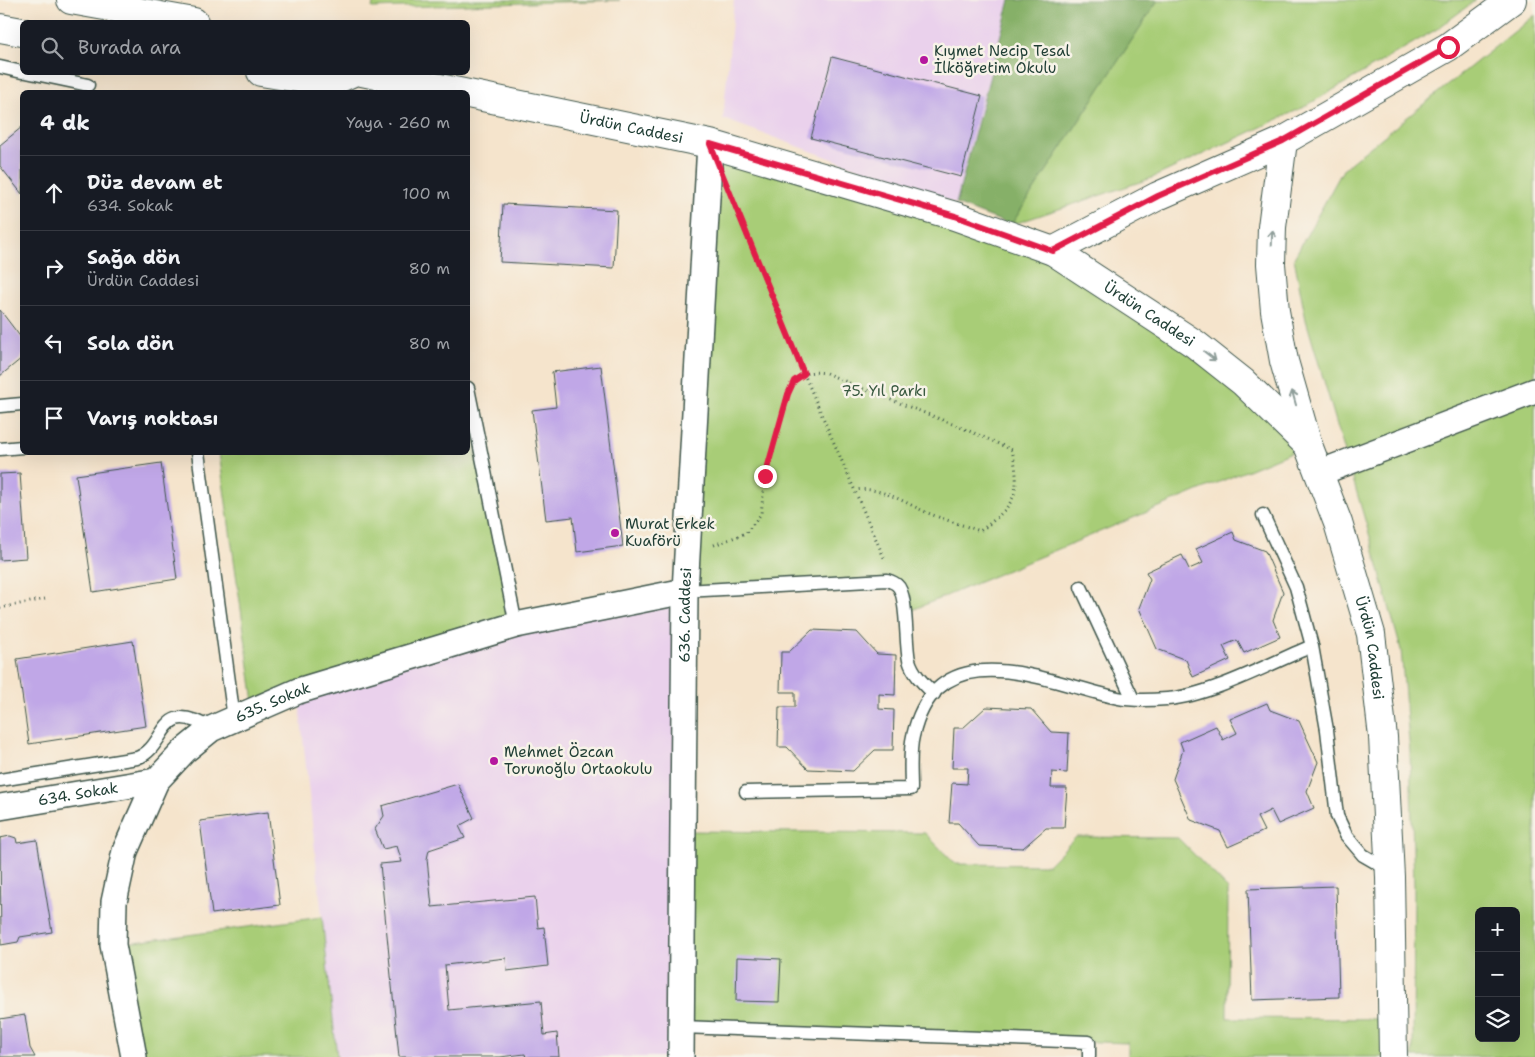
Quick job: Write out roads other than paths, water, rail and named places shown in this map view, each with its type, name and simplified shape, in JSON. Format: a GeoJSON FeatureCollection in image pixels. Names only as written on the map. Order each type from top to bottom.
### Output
{"type":"FeatureCollection","features":[{"type":"Feature","properties":{"kind":"main road"},"geometry":{"type":"LineString","coordinates":[[71,0],[99,10],[178,20]]}},
{"type":"Feature","properties":{"kind":"main road"},"geometry":{"type":"LineString","coordinates":[[1053,251],[1158,196],[1283,141],[1448,47],[1512,0]]}},
{"type":"Feature","properties":{"kind":"main road"},"geometry":{"type":"LineString","coordinates":[[0,28],[20,32]]}},
{"type":"Feature","properties":{"kind":"main road"},"geometry":{"type":"LineString","coordinates":[[280,75],[329,83],[346,75]]}},
{"type":"Feature","properties":{"kind":"main road","name":"Ürdün Caddesi"},"geometry":{"type":"LineString","coordinates":[[378,75],[456,90]]}},
{"type":"Feature","properties":{"kind":"main road","name":"Ürdün Caddesi"},"geometry":{"type":"LineString","coordinates":[[470,93],[710,144],[955,216],[1053,251],[1195,344],[1243,382],[1308,444],[1338,522],[1370,634],[1383,737],[1390,870],[1394,1057]]}},
{"type":"Feature","properties":{"kind":"main road"},"geometry":{"type":"LineString","coordinates":[[1283,141],[1272,227],[1271,264],[1275,311],[1284,361],[1308,444]]}},
{"type":"Feature","properties":{"kind":"street","name":"636. Caddesi"},"geometry":{"type":"LineString","coordinates":[[680,1057],[685,591],[710,144]]}},
{"type":"Feature","properties":{"kind":"street"},"geometry":{"type":"LineString","coordinates":[[1319,473],[1535,391]]}},
{"type":"Feature","properties":{"kind":"street","name":"635. Sokak"},"geometry":{"type":"LineString","coordinates":[[134,1057],[112,945],[114,902],[125,850],[156,781],[185,750],[210,729],[298,691],[516,624],[685,591]]}},
{"type":"Feature","properties":{"kind":"street","name":"634. Sokak"},"geometry":{"type":"LineString","coordinates":[[0,807],[156,781]]}},
{"type":"Feature","properties":{"kind":"lane"},"geometry":{"type":"LineString","coordinates":[[0,67],[20,72]]}},
{"type":"Feature","properties":{"kind":"lane"},"geometry":{"type":"LineString","coordinates":[[40,75],[88,85]]}},
{"type":"Feature","properties":{"kind":"lane"},"geometry":{"type":"LineString","coordinates":[[470,398],[516,624]]}},
{"type":"Feature","properties":{"kind":"lane"},"geometry":{"type":"LineString","coordinates":[[0,406],[20,404]]}},
{"type":"Feature","properties":{"kind":"lane"},"geometry":{"type":"LineString","coordinates":[[0,449],[20,447]]}},
{"type":"Feature","properties":{"kind":"lane"},"geometry":{"type":"LineString","coordinates":[[198,455],[234,719]]}},
{"type":"Feature","properties":{"kind":"lane"},"geometry":{"type":"LineString","coordinates":[[1263,515],[1296,587],[1312,646],[1327,730],[1337,816],[1346,835],[1363,855],[1390,870]]}},
{"type":"Feature","properties":{"kind":"lane"},"geometry":{"type":"LineString","coordinates":[[685,591],[887,580],[899,586],[905,602],[905,632],[910,662],[919,680],[934,694]]}},
{"type":"Feature","properties":{"kind":"lane"},"geometry":{"type":"LineString","coordinates":[[1081,587],[1133,699]]}},
{"type":"Feature","properties":{"kind":"lane"},"geometry":{"type":"LineString","coordinates":[[746,792],[911,789],[912,736],[926,704],[946,681],[986,669],[1028,673],[1120,698],[1168,699],[1202,692],[1312,646]]}},
{"type":"Feature","properties":{"kind":"lane"},"geometry":{"type":"LineString","coordinates":[[0,780],[146,755],[163,728],[173,720],[194,719],[210,729]]}},
{"type":"Feature","properties":{"kind":"lane"},"geometry":{"type":"LineString","coordinates":[[681,1027],[1089,1042],[1089,1057]]}},
{"type":"Feature","properties":{"kind":"place","name":"Kıymet Necip Tesal İlköğretim Okulu"},"geometry":{"type":"Point","coordinates":[924,60]}},
{"type":"Feature","properties":{"kind":"place","name":"Murat Erkek Kuaförü"},"geometry":{"type":"Point","coordinates":[615,533]}},
{"type":"Feature","properties":{"kind":"place","name":"Mehmet Özcan Torunoğlu Ortaokulu"},"geometry":{"type":"Point","coordinates":[494,761]}},
{"type":"Feature","properties":{"kind":"park label","name":"75. Yıl Parkı"},"geometry":{"type":"Point","coordinates":[884,391]}}]}
